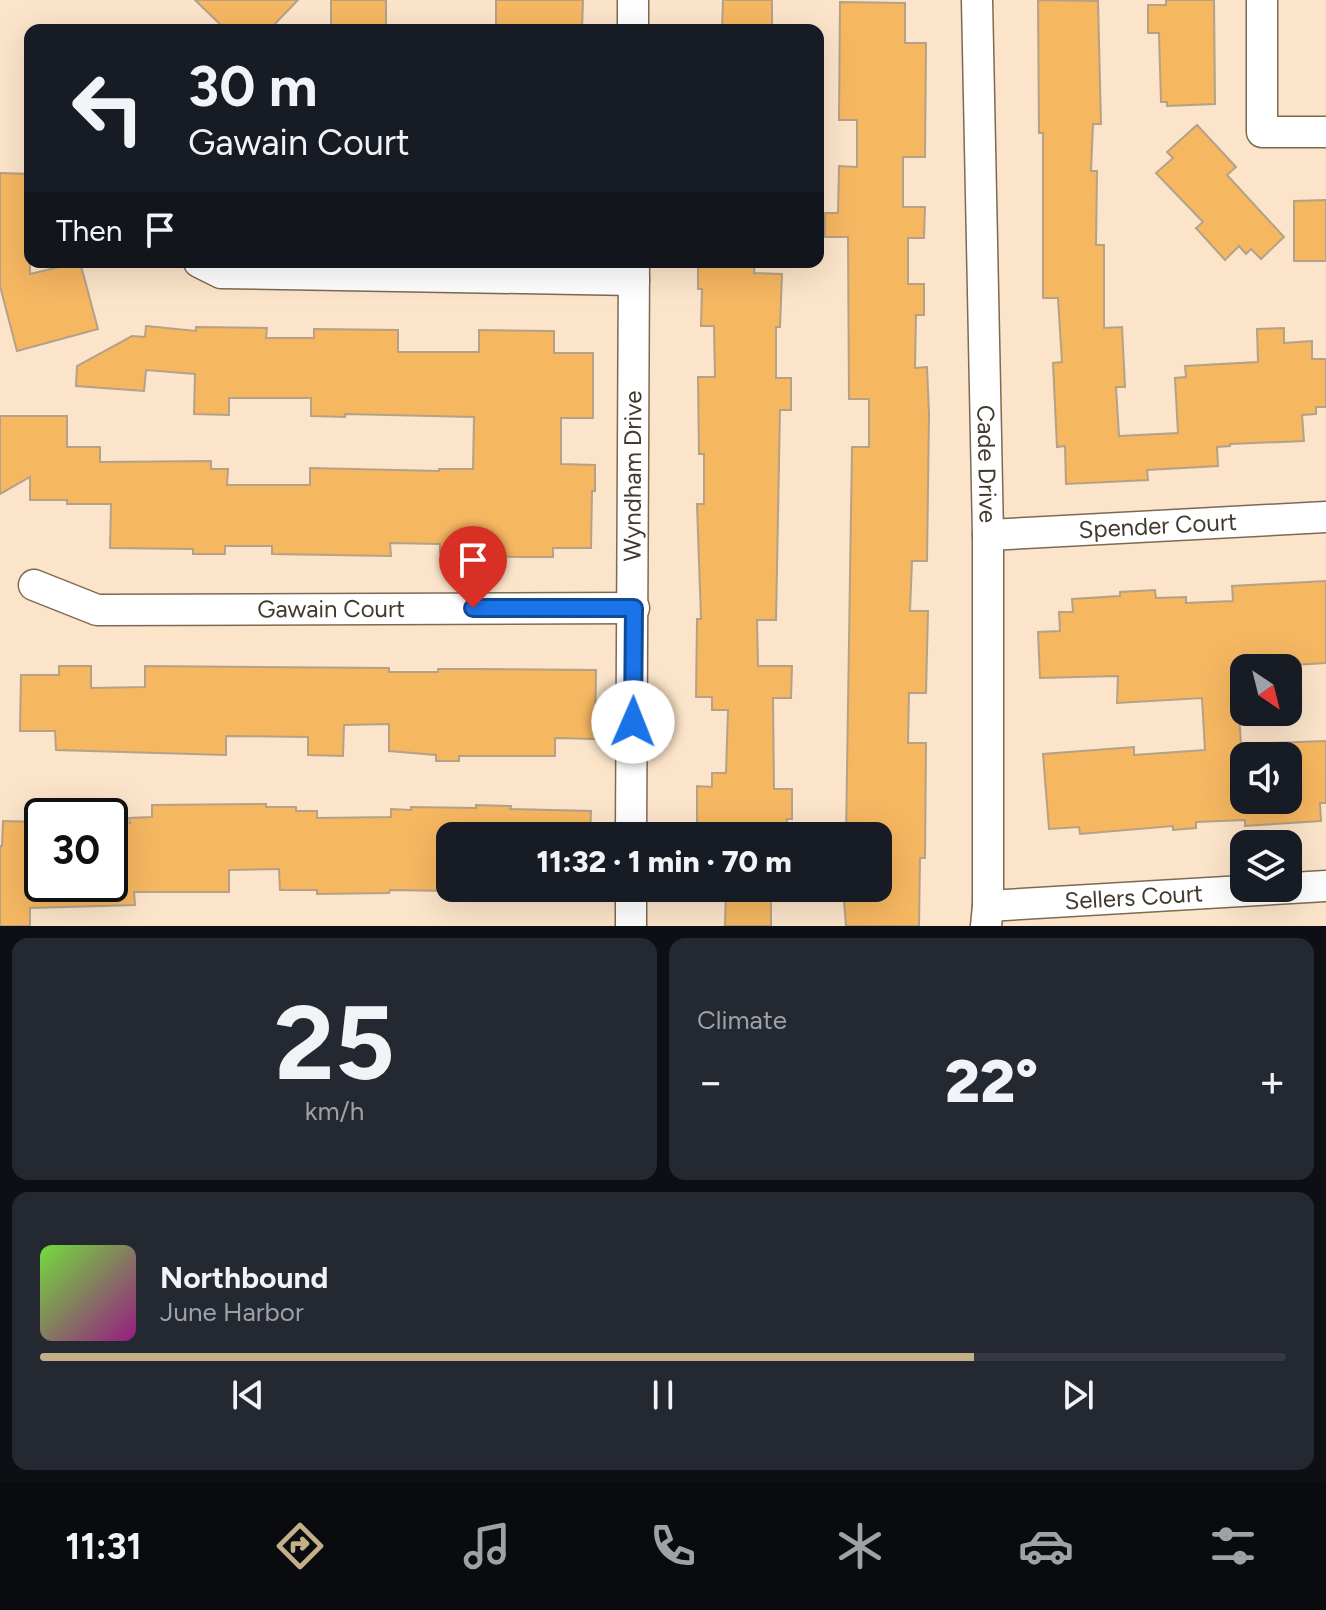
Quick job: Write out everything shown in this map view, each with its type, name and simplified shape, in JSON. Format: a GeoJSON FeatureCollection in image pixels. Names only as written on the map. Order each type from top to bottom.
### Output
{"type":"FeatureCollection","features":[{"type":"Feature","properties":{"kind":"street"},"geometry":{"type":"LineString","coordinates":[[633,0],[633,24]]}},
{"type":"Feature","properties":{"kind":"street","name":"Cade Drive"},"geometry":{"type":"LineString","coordinates":[[977,0],[988,535],[987,916]]}},
{"type":"Feature","properties":{"kind":"street"},"geometry":{"type":"LineString","coordinates":[[1262,0],[1262,132],[1326,132]]}},
{"type":"Feature","properties":{"kind":"street"},"geometry":{"type":"LineString","coordinates":[[211,268],[221,273],[634,271]]}},
{"type":"Feature","properties":{"kind":"street","name":"Wyndham Drive"},"geometry":{"type":"LineString","coordinates":[[631,822],[634,271]]}},
{"type":"Feature","properties":{"kind":"street","name":"Spender Court"},"geometry":{"type":"LineString","coordinates":[[988,535],[1326,517]]}},
{"type":"Feature","properties":{"kind":"street","name":"Gawain Court"},"geometry":{"type":"LineString","coordinates":[[34,585],[97,610],[634,608]]}},
{"type":"Feature","properties":{"kind":"street","name":"Sellers Court"},"geometry":{"type":"LineString","coordinates":[[987,916],[1326,886]]}},
{"type":"Feature","properties":{"kind":"street"},"geometry":{"type":"LineString","coordinates":[[631,902],[631,926]]}},
{"type":"Feature","properties":{"kind":"building"},"geometry":{"type":"Polygon","coordinates":[[[195,0],[298,0],[275,24],[220,24],[195,0]]]}},
{"type":"Feature","properties":{"kind":"building"},"geometry":{"type":"Polygon","coordinates":[[[331,0],[386,0],[386,24],[331,24],[331,0]]]}},
{"type":"Feature","properties":{"kind":"building"},"geometry":{"type":"Polygon","coordinates":[[[496,0],[583,0],[582,24],[496,24],[496,0]]]}},
{"type":"Feature","properties":{"kind":"building"},"geometry":{"type":"Polygon","coordinates":[[[723,0],[772,0],[772,24],[722,24],[723,0]]]}},
{"type":"Feature","properties":{"kind":"building"},"geometry":{"type":"Polygon","coordinates":[[[1038,0],[1098,1],[1101,124],[1093,124],[1091,171],[1097,171],[1096,245],[1104,245],[1104,328],[1122,327],[1125,387],[1116,387],[1119,436],[1178,433],[1175,378],[1186,377],[1185,366],[1258,362],[1257,329],[1284,328],[1284,343],[1312,341],[1312,359],[1326,359],[1326,407],[1316,407],[1316,414],[1302,415],[1304,441],[1217,447],[1218,466],[1147,470],[1148,480],[1066,484],[1065,446],[1057,447],[1053,363],[1062,362],[1058,298],[1043,298],[1043,133],[1039,133],[1038,0]]]}},
{"type":"Feature","properties":{"kind":"building"},"geometry":{"type":"Polygon","coordinates":[[[1166,0],[1214,0],[1215,104],[1167,106],[1167,102],[1161,102],[1159,33],[1148,33],[1148,5],[1166,5],[1166,0]]]}},
{"type":"Feature","properties":{"kind":"building"},"geometry":{"type":"Polygon","coordinates":[[[840,2],[905,3],[905,43],[926,43],[925,157],[903,157],[903,207],[925,207],[924,238],[908,238],[908,284],[924,284],[924,315],[916,315],[915,368],[927,367],[929,414],[927,561],[912,561],[910,611],[928,611],[926,693],[909,693],[908,743],[926,743],[925,858],[920,858],[919,926],[846,926],[844,902],[892,902],[892,822],[846,822],[852,447],[869,447],[869,399],[849,399],[848,237],[825,237],[825,213],[838,213],[839,166],[857,167],[857,120],[839,120],[840,2]]]}},
{"type":"Feature","properties":{"kind":"building"},"geometry":{"type":"Polygon","coordinates":[[[1197,125],[1236,167],[1227,175],[1284,237],[1261,259],[1251,249],[1246,254],[1239,246],[1225,260],[1196,228],[1203,222],[1156,173],[1173,158],[1167,152],[1197,125]]]}},
{"type":"Feature","properties":{"kind":"building"},"geometry":{"type":"Polygon","coordinates":[[[0,173],[24,174],[24,268],[30,268],[30,274],[55,268],[82,268],[98,329],[17,351],[0,286],[0,173]]]}},
{"type":"Feature","properties":{"kind":"building"},"geometry":{"type":"Polygon","coordinates":[[[1326,200],[1326,261],[1294,261],[1294,201],[1326,200]]]}},
{"type":"Feature","properties":{"kind":"building"},"geometry":{"type":"Polygon","coordinates":[[[698,268],[754,268],[754,273],[782,274],[780,327],[776,327],[776,378],[791,378],[791,410],[780,410],[776,620],[757,620],[758,666],[792,666],[791,698],[773,698],[774,789],[792,789],[792,819],[787,819],[787,822],[697,822],[697,786],[712,787],[712,773],[726,773],[728,710],[712,710],[712,697],[696,697],[697,619],[701,619],[697,504],[704,504],[704,454],[699,454],[698,377],[715,377],[714,326],[701,326],[702,289],[698,289],[698,268]]]}},
{"type":"Feature","properties":{"kind":"building"},"geometry":{"type":"Polygon","coordinates":[[[146,326],[196,331],[196,327],[267,328],[266,338],[314,338],[314,329],[398,330],[398,352],[479,352],[479,330],[554,331],[554,353],[593,353],[593,418],[561,418],[561,464],[595,465],[591,548],[553,548],[553,557],[521,557],[476,556],[477,551],[440,552],[440,544],[390,543],[391,556],[272,554],[272,546],[225,546],[225,554],[193,554],[193,549],[110,548],[111,504],[30,500],[30,477],[0,494],[0,416],[67,416],[67,447],[100,447],[100,462],[211,461],[211,469],[228,469],[227,485],[310,485],[310,468],[473,469],[474,417],[311,416],[311,398],[229,398],[229,415],[194,414],[195,374],[146,370],[144,391],[76,386],[77,366],[132,336],[145,337],[146,326]]]}},
{"type":"Feature","properties":{"kind":"building"},"geometry":{"type":"Polygon","coordinates":[[[1326,581],[1326,663],[1302,664],[1302,654],[1230,654],[1230,726],[1240,726],[1241,742],[1230,742],[1230,814],[1302,814],[1302,742],[1298,742],[1326,741],[1326,803],[1320,803],[1321,821],[1245,826],[1245,820],[1196,822],[1196,828],[1173,830],[1173,826],[1080,834],[1079,827],[1049,829],[1043,754],[1134,747],[1134,755],[1205,750],[1202,698],[1117,703],[1118,676],[1040,678],[1038,632],[1060,631],[1059,612],[1073,612],[1072,599],[1155,590],[1156,598],[1186,597],[1186,603],[1233,601],[1232,586],[1326,581]]]}},
{"type":"Feature","properties":{"kind":"building"},"geometry":{"type":"Polygon","coordinates":[[[59,666],[91,666],[91,688],[145,687],[145,666],[389,668],[389,672],[438,672],[438,669],[596,670],[595,739],[555,738],[555,756],[459,756],[459,761],[436,761],[436,755],[389,751],[389,724],[344,725],[343,756],[308,755],[308,737],[226,736],[226,755],[56,750],[55,731],[20,731],[21,675],[59,675],[59,666]]]}},
{"type":"Feature","properties":{"kind":"building"},"geometry":{"type":"Polygon","coordinates":[[[266,804],[266,807],[317,811],[317,818],[391,817],[391,809],[476,808],[476,805],[591,811],[591,822],[436,822],[436,891],[317,894],[317,890],[280,890],[279,869],[229,870],[229,892],[134,892],[135,905],[30,908],[30,926],[0,926],[3,821],[24,822],[24,902],[128,902],[129,818],[152,817],[152,805],[266,804]]]}},
{"type":"Feature","properties":{"kind":"building"},"geometry":{"type":"Polygon","coordinates":[[[726,902],[771,902],[771,926],[725,926],[726,902]]]}},
{"type":"Feature","properties":{"kind":"route"},"geometry":{"type":"LineString","coordinates":[[473,608],[634,608],[633,722]]}}]}
